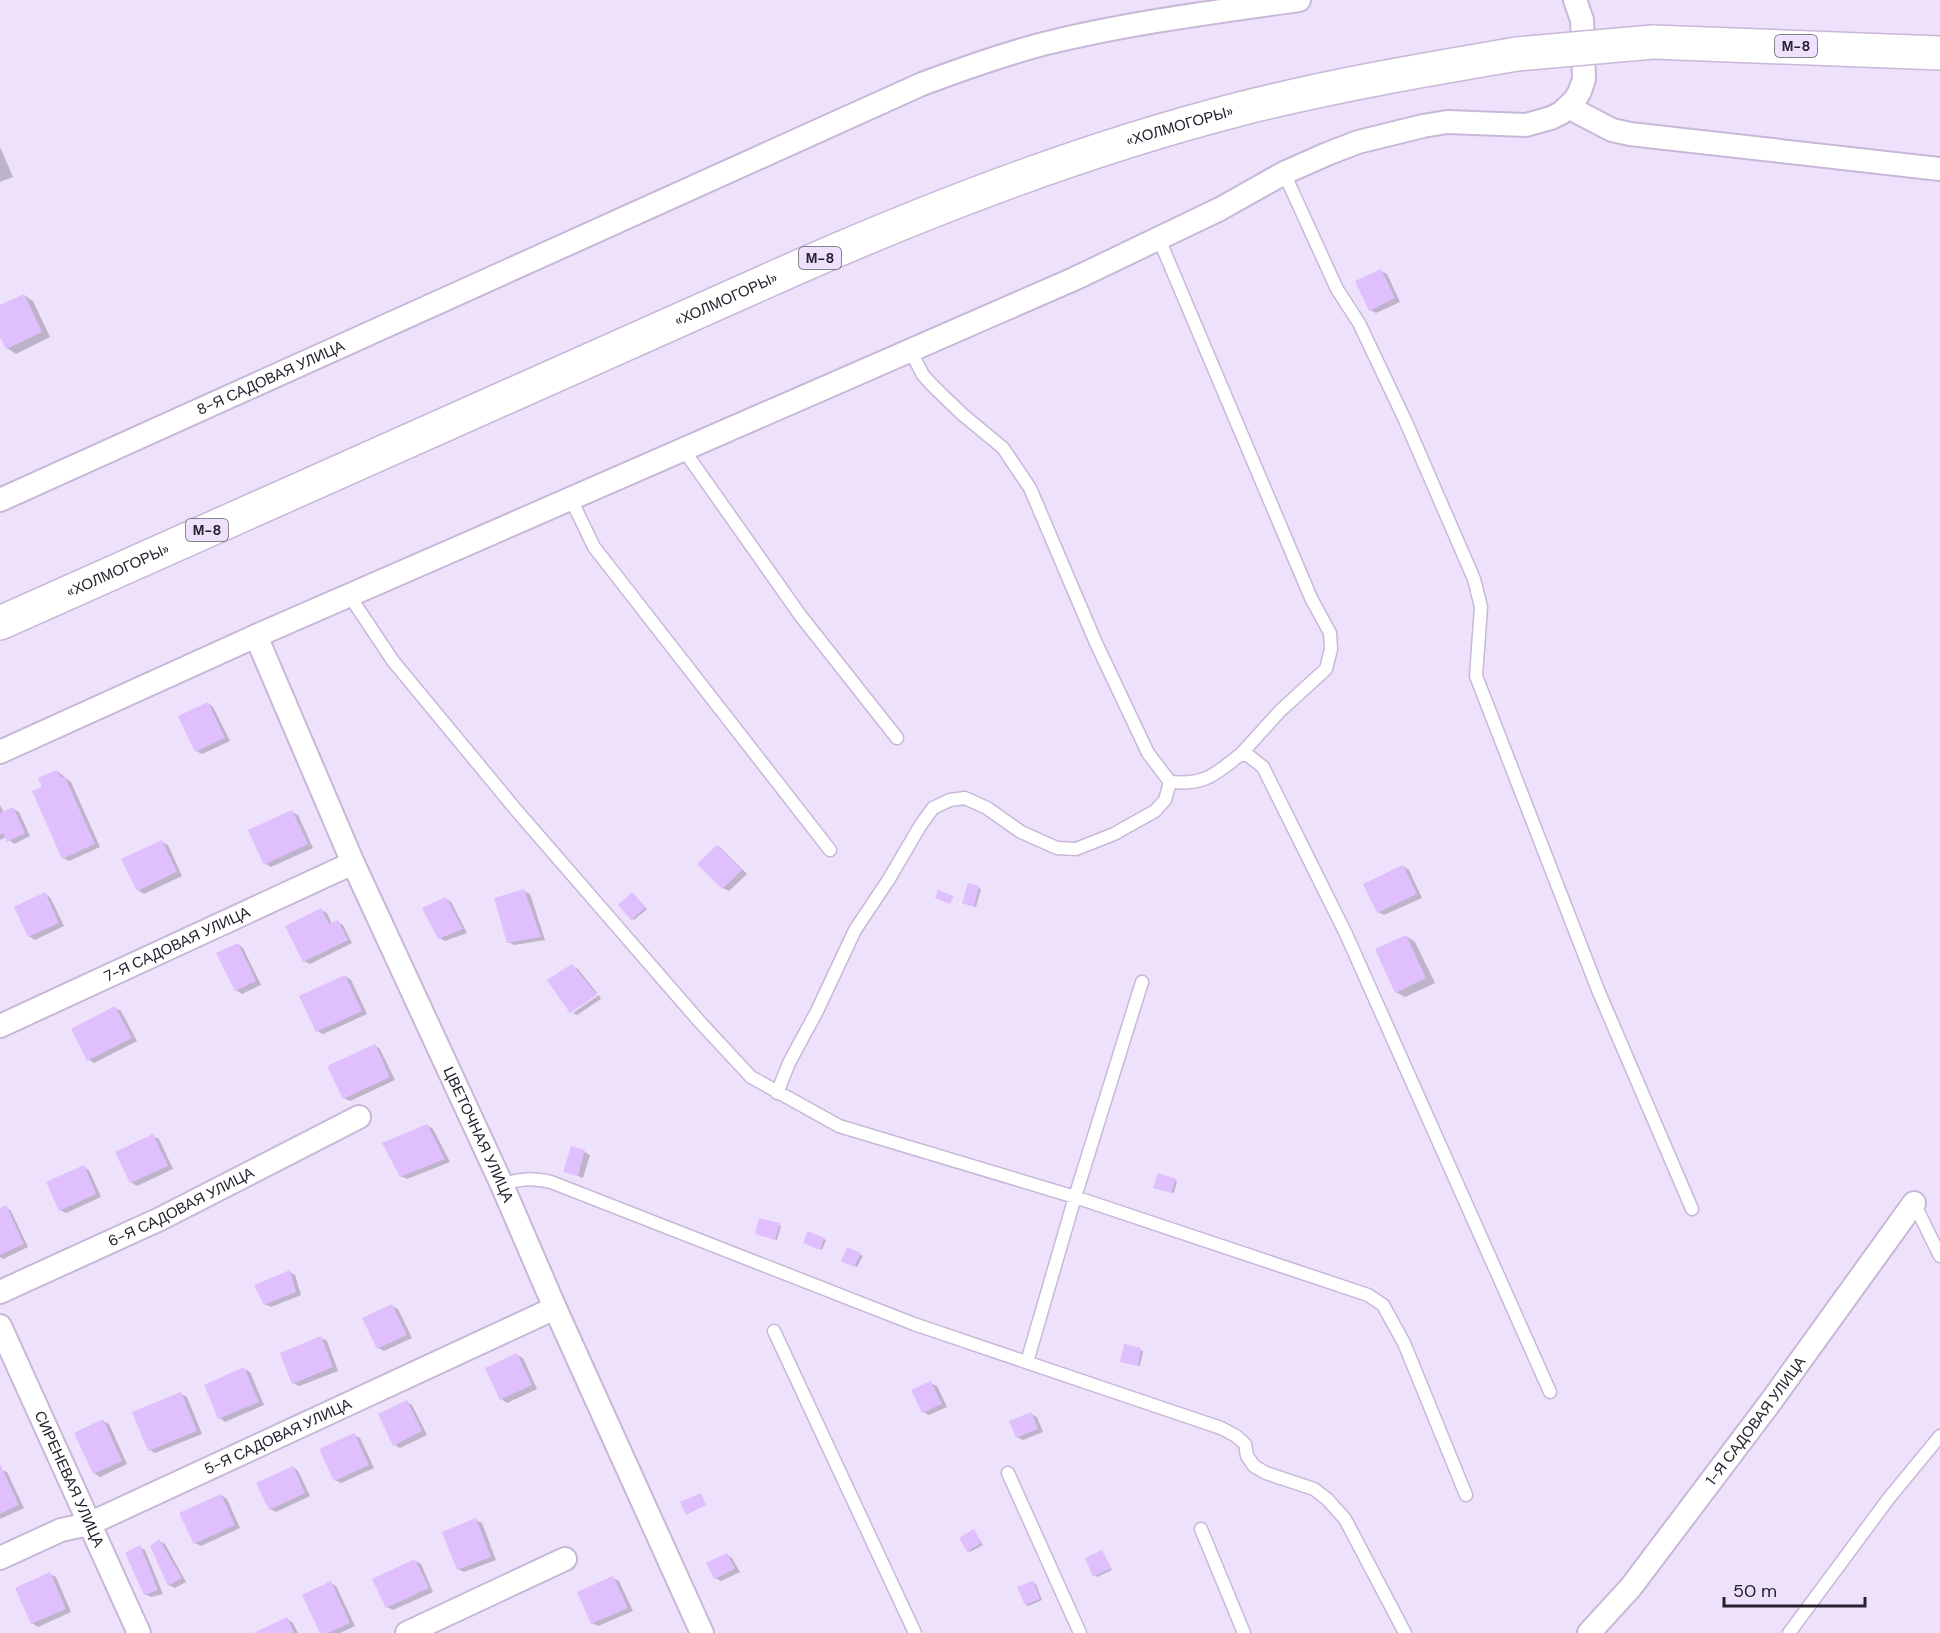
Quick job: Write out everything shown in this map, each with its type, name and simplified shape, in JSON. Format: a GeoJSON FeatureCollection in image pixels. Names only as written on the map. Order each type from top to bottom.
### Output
{"type":"FeatureCollection","features":[{"type":"Feature","properties":{"kind":"highway","name":"М-8"},"geometry":{"type":"LineString","coordinates":[[1653,42],[1816,36],[1940,36]]}},
{"type":"Feature","properties":{"kind":"highway","name":"М-8"},"geometry":{"type":"LineString","coordinates":[[1653,42],[1940,53]]}},
{"type":"Feature","properties":{"kind":"highway","name":"«ХОЛМОГОРЫ»"},"geometry":{"type":"LineString","coordinates":[[0,623],[816,259],[974,194],[1064,161],[1237,110],[1366,80],[1517,54],[1653,42]]}},
{"type":"Feature","properties":{"kind":"street","name":"8-Я САДОВАЯ УЛИЦА"},"geometry":{"type":"LineString","coordinates":[[0,500],[922,84],[1016,51],[1082,35],[1165,19],[1299,0]]}},
{"type":"Feature","properties":{"kind":"street"},"geometry":{"type":"LineString","coordinates":[[0,752],[349,595],[819,389],[911,352],[1159,239],[1220,209],[1284,173],[1348,146],[1390,133],[1447,122],[1526,125],[1551,118],[1568,107],[1580,91],[1584,79],[1582,20],[1575,0]]}},
{"type":"Feature","properties":{"kind":"street"},"geometry":{"type":"LineString","coordinates":[[1568,107],[1612,130],[1630,134],[1940,169]]}},
{"type":"Feature","properties":{"kind":"street","name":"ЦВЕТОЧНАЯ УЛИЦА"},"geometry":{"type":"LineString","coordinates":[[256,636],[353,863],[502,1185],[702,1633]]}},
{"type":"Feature","properties":{"kind":"street","name":"7-Я САДОВАЯ УЛИЦА"},"geometry":{"type":"LineString","coordinates":[[0,1026],[353,863]]}},
{"type":"Feature","properties":{"kind":"street","name":"6-Я САДОВАЯ УЛИЦА"},"geometry":{"type":"LineString","coordinates":[[0,1292],[160,1219],[358,1118]]}},
{"type":"Feature","properties":{"kind":"street","name":"1-Я САДОВАЯ УЛИЦА"},"geometry":{"type":"LineString","coordinates":[[1589,1633],[1631,1587],[1772,1400],[1914,1203]]}},
{"type":"Feature","properties":{"kind":"street","name":"5-Я САДОВАЯ УЛИЦА"},"geometry":{"type":"LineString","coordinates":[[0,1558],[61,1530],[89,1524],[555,1308]]}},
{"type":"Feature","properties":{"kind":"street","name":"СИРЕНЕВАЯ УЛИЦА"},"geometry":{"type":"LineString","coordinates":[[0,1326],[140,1633]]}},
{"type":"Feature","properties":{"kind":"street"},"geometry":{"type":"LineString","coordinates":[[407,1633],[565,1559]]}},
{"type":"Feature","properties":{"kind":"lane"},"geometry":{"type":"LineString","coordinates":[[1284,173],[1337,289],[1359,323],[1405,420],[1474,579],[1481,607],[1476,676],[1598,990],[1692,1209]]}},
{"type":"Feature","properties":{"kind":"lane"},"geometry":{"type":"LineString","coordinates":[[1159,239],[1311,598],[1330,633],[1331,649],[1326,669],[1280,711],[1241,754],[1213,775],[1191,783],[1170,782]]}},
{"type":"Feature","properties":{"kind":"lane"},"geometry":{"type":"LineString","coordinates":[[911,352],[923,375],[962,414],[1003,448],[1030,488],[1096,643],[1148,753],[1170,782]]}},
{"type":"Feature","properties":{"kind":"lane"},"geometry":{"type":"LineString","coordinates":[[683,449],[800,615],[897,738]]}},
{"type":"Feature","properties":{"kind":"lane"},"geometry":{"type":"LineString","coordinates":[[571,499],[594,547],[830,850]]}},
{"type":"Feature","properties":{"kind":"lane"},"geometry":{"type":"LineString","coordinates":[[349,595],[393,661],[517,811],[699,1022],[751,1077],[839,1126],[1075,1197],[1368,1295],[1383,1305],[1404,1343],[1466,1495]]}},
{"type":"Feature","properties":{"kind":"lane"},"geometry":{"type":"LineString","coordinates":[[1241,754],[1249,756],[1263,767],[1346,934],[1550,1392]]}},
{"type":"Feature","properties":{"kind":"lane"},"geometry":{"type":"LineString","coordinates":[[777,1093],[789,1063],[817,1011],[855,930],[933,808],[950,800],[965,798],[987,808],[1021,832],[1057,848],[1076,849],[1114,834],[1155,811],[1165,800],[1170,782]]}},
{"type":"Feature","properties":{"kind":"lane"},"geometry":{"type":"LineString","coordinates":[[1027,1362],[1075,1197],[1143,982]]}},
{"type":"Feature","properties":{"kind":"lane"},"geometry":{"type":"LineString","coordinates":[[502,1185],[515,1179],[534,1178],[551,1182],[914,1324],[1221,1428],[1245,1444],[1247,1456],[1254,1466],[1266,1473],[1314,1489],[1327,1499],[1345,1519],[1405,1633]]}},
{"type":"Feature","properties":{"kind":"lane"},"geometry":{"type":"LineString","coordinates":[[1914,1203],[1940,1256]]}},
{"type":"Feature","properties":{"kind":"lane"},"geometry":{"type":"LineString","coordinates":[[774,1331],[915,1633]]}},
{"type":"Feature","properties":{"kind":"lane"},"geometry":{"type":"LineString","coordinates":[[1789,1633],[1889,1498],[1940,1437]]}},
{"type":"Feature","properties":{"kind":"lane"},"geometry":{"type":"LineString","coordinates":[[1008,1473],[1080,1633]]}},
{"type":"Feature","properties":{"kind":"lane"},"geometry":{"type":"LineString","coordinates":[[1201,1529],[1244,1633]]}},
{"type":"Feature","properties":{"kind":"building"},"geometry":{"type":"Polygon","coordinates":[[[1381,269],[1395,298],[1369,311],[1355,281],[1381,269]]]}},
{"type":"Feature","properties":{"kind":"building"},"geometry":{"type":"Polygon","coordinates":[[[24,294],[42,332],[6,349],[0,337],[0,305],[24,294]]]}},
{"type":"Feature","properties":{"kind":"building"},"geometry":{"type":"Polygon","coordinates":[[[208,702],[225,738],[195,752],[178,716],[208,702]]]}},
{"type":"Feature","properties":{"kind":"building"},"geometry":{"type":"Polygon","coordinates":[[[57,770],[61,778],[65,777],[95,844],[62,859],[32,791],[42,787],[38,778],[57,770]]]}},
{"type":"Feature","properties":{"kind":"building"},"geometry":{"type":"Polygon","coordinates":[[[13,807],[25,833],[7,842],[3,833],[0,835],[0,813],[13,807]]]}},
{"type":"Feature","properties":{"kind":"building"},"geometry":{"type":"Polygon","coordinates":[[[292,810],[308,844],[264,865],[248,830],[292,810]]]}},
{"type":"Feature","properties":{"kind":"building"},"geometry":{"type":"Polygon","coordinates":[[[162,840],[177,872],[137,891],[121,859],[162,840]]]}},
{"type":"Feature","properties":{"kind":"building"},"geometry":{"type":"Polygon","coordinates":[[[717,845],[742,870],[722,889],[697,864],[717,845]]]}},
{"type":"Feature","properties":{"kind":"building"},"geometry":{"type":"Polygon","coordinates":[[[1403,865],[1417,894],[1377,913],[1363,884],[1403,865]]]}},
{"type":"Feature","properties":{"kind":"building"},"geometry":{"type":"Polygon","coordinates":[[[968,883],[979,886],[974,907],[962,903],[968,883]]]}},
{"type":"Feature","properties":{"kind":"building"},"geometry":{"type":"Polygon","coordinates":[[[524,889],[541,937],[507,943],[494,898],[524,889]]]}},
{"type":"Feature","properties":{"kind":"building"},"geometry":{"type":"Polygon","coordinates":[[[938,890],[954,896],[950,904],[935,898],[938,890]]]}},
{"type":"Feature","properties":{"kind":"building"},"geometry":{"type":"Polygon","coordinates":[[[45,892],[59,923],[28,937],[14,907],[45,892]]]}},
{"type":"Feature","properties":{"kind":"building"},"geometry":{"type":"Polygon","coordinates":[[[632,892],[645,908],[631,920],[618,905],[632,892]]]}},
{"type":"Feature","properties":{"kind":"building"},"geometry":{"type":"Polygon","coordinates":[[[446,897],[463,929],[438,939],[422,908],[446,897]]]}},
{"type":"Feature","properties":{"kind":"building"},"geometry":{"type":"Polygon","coordinates":[[[321,908],[329,924],[338,920],[348,940],[303,962],[285,926],[321,908]]]}},
{"type":"Feature","properties":{"kind":"building"},"geometry":{"type":"Polygon","coordinates":[[[1406,935],[1426,978],[1395,993],[1375,949],[1406,935]]]}},
{"type":"Feature","properties":{"kind":"building"},"geometry":{"type":"Polygon","coordinates":[[[238,943],[256,981],[235,991],[216,953],[238,943]]]}},
{"type":"Feature","properties":{"kind":"building"},"geometry":{"type":"Polygon","coordinates":[[[572,964],[597,995],[570,1013],[547,980],[572,964]]]}},
{"type":"Feature","properties":{"kind":"building"},"geometry":{"type":"Polygon","coordinates":[[[345,975],[362,1011],[316,1032],[299,996],[345,975]]]}},
{"type":"Feature","properties":{"kind":"building"},"geometry":{"type":"Polygon","coordinates":[[[115,1006],[132,1038],[87,1061],[71,1029],[115,1006]]]}},
{"type":"Feature","properties":{"kind":"building"},"geometry":{"type":"Polygon","coordinates":[[[375,1044],[390,1077],[343,1099],[327,1066],[375,1044]]]}},
{"type":"Feature","properties":{"kind":"building"},"geometry":{"type":"Polygon","coordinates":[[[427,1124],[445,1159],[400,1177],[382,1143],[427,1124]]]}},
{"type":"Feature","properties":{"kind":"building"},"geometry":{"type":"Polygon","coordinates":[[[153,1134],[168,1166],[130,1183],[115,1152],[153,1134]]]}},
{"type":"Feature","properties":{"kind":"building"},"geometry":{"type":"Polygon","coordinates":[[[571,1146],[585,1150],[578,1176],[563,1172],[571,1146]]]}},
{"type":"Feature","properties":{"kind":"building"},"geometry":{"type":"Polygon","coordinates":[[[84,1165],[96,1194],[59,1211],[46,1182],[84,1165]]]}},
{"type":"Feature","properties":{"kind":"building"},"geometry":{"type":"Polygon","coordinates":[[[1158,1173],[1176,1179],[1171,1193],[1153,1188],[1158,1173]]]}},
{"type":"Feature","properties":{"kind":"building"},"geometry":{"type":"Polygon","coordinates":[[[6,1205],[24,1244],[0,1255],[0,1208],[6,1205]]]}},
{"type":"Feature","properties":{"kind":"building"},"geometry":{"type":"Polygon","coordinates":[[[759,1218],[780,1223],[775,1240],[755,1234],[759,1218]]]}},
{"type":"Feature","properties":{"kind":"building"},"geometry":{"type":"Polygon","coordinates":[[[808,1231],[824,1238],[820,1250],[803,1243],[808,1231]]]}},
{"type":"Feature","properties":{"kind":"building"},"geometry":{"type":"Polygon","coordinates":[[[847,1247],[861,1253],[854,1267],[841,1261],[847,1247]]]}},
{"type":"Feature","properties":{"kind":"building"},"geometry":{"type":"Polygon","coordinates":[[[290,1270],[296,1292],[264,1305],[254,1285],[290,1270]]]}},
{"type":"Feature","properties":{"kind":"building"},"geometry":{"type":"Polygon","coordinates":[[[392,1304],[407,1335],[377,1349],[362,1318],[392,1304]]]}},
{"type":"Feature","properties":{"kind":"building"},"geometry":{"type":"Polygon","coordinates":[[[321,1336],[333,1367],[292,1384],[280,1353],[321,1336]]]}},
{"type":"Feature","properties":{"kind":"building"},"geometry":{"type":"Polygon","coordinates":[[[1124,1344],[1141,1348],[1138,1366],[1120,1362],[1124,1344]]]}},
{"type":"Feature","properties":{"kind":"building"},"geometry":{"type":"Polygon","coordinates":[[[517,1353],[532,1385],[500,1400],[485,1368],[517,1353]]]}},
{"type":"Feature","properties":{"kind":"building"},"geometry":{"type":"Polygon","coordinates":[[[244,1367],[259,1402],[218,1419],[204,1385],[244,1367]]]}},
{"type":"Feature","properties":{"kind":"building"},"geometry":{"type":"Polygon","coordinates":[[[931,1381],[942,1404],[922,1413],[911,1390],[931,1381]]]}},
{"type":"Feature","properties":{"kind":"building"},"geometry":{"type":"Polygon","coordinates":[[[181,1392],[197,1431],[148,1451],[132,1412],[181,1392]]]}},
{"type":"Feature","properties":{"kind":"building"},"geometry":{"type":"Polygon","coordinates":[[[407,1400],[422,1431],[393,1446],[378,1414],[407,1400]]]}},
{"type":"Feature","properties":{"kind":"building"},"geometry":{"type":"Polygon","coordinates":[[[1031,1412],[1038,1429],[1016,1438],[1009,1421],[1031,1412]]]}},
{"type":"Feature","properties":{"kind":"building"},"geometry":{"type":"Polygon","coordinates":[[[103,1419],[122,1461],[93,1474],[74,1433],[103,1419]]]}},
{"type":"Feature","properties":{"kind":"building"},"geometry":{"type":"Polygon","coordinates":[[[354,1433],[369,1465],[334,1481],[319,1449],[354,1433]]]}},
{"type":"Feature","properties":{"kind":"building"},"geometry":{"type":"Polygon","coordinates":[[[0,1464],[19,1505],[0,1514],[0,1464]]]}},
{"type":"Feature","properties":{"kind":"building"},"geometry":{"type":"Polygon","coordinates":[[[293,1466],[305,1493],[269,1510],[256,1483],[293,1466]]]}},
{"type":"Feature","properties":{"kind":"building"},"geometry":{"type":"Polygon","coordinates":[[[701,1493],[706,1505],[686,1515],[680,1502],[701,1493]]]}},
{"type":"Feature","properties":{"kind":"building"},"geometry":{"type":"Polygon","coordinates":[[[221,1494],[235,1525],[194,1544],[179,1513],[221,1494]]]}},
{"type":"Feature","properties":{"kind":"building"},"geometry":{"type":"Polygon","coordinates":[[[476,1518],[491,1557],[457,1570],[442,1532],[476,1518]]]}},
{"type":"Feature","properties":{"kind":"building"},"geometry":{"type":"Polygon","coordinates":[[[974,1529],[981,1543],[967,1552],[959,1538],[974,1529]]]}},
{"type":"Feature","properties":{"kind":"building"},"geometry":{"type":"Polygon","coordinates":[[[159,1539],[182,1578],[168,1586],[150,1546],[159,1539]]]}},
{"type":"Feature","properties":{"kind":"building"},"geometry":{"type":"Polygon","coordinates":[[[140,1545],[158,1590],[144,1595],[125,1553],[140,1545]]]}},
{"type":"Feature","properties":{"kind":"building"},"geometry":{"type":"Polygon","coordinates":[[[1102,1550],[1111,1568],[1093,1577],[1085,1558],[1102,1550]]]}},
{"type":"Feature","properties":{"kind":"building"},"geometry":{"type":"Polygon","coordinates":[[[727,1553],[735,1569],[714,1579],[706,1563],[727,1553]]]}},
{"type":"Feature","properties":{"kind":"building"},"geometry":{"type":"Polygon","coordinates":[[[415,1559],[429,1588],[386,1608],[372,1579],[415,1559]]]}},
{"type":"Feature","properties":{"kind":"building"},"geometry":{"type":"Polygon","coordinates":[[[50,1572],[66,1609],[31,1624],[15,1588],[50,1572]]]}},
{"type":"Feature","properties":{"kind":"building"},"geometry":{"type":"Polygon","coordinates":[[[613,1576],[628,1608],[591,1624],[577,1592],[613,1576]]]}},
{"type":"Feature","properties":{"kind":"building"},"geometry":{"type":"Polygon","coordinates":[[[331,1581],[350,1623],[328,1633],[320,1633],[302,1595],[331,1581]]]}},
{"type":"Feature","properties":{"kind":"building"},"geometry":{"type":"Polygon","coordinates":[[[1033,1581],[1040,1599],[1025,1605],[1017,1587],[1033,1581]]]}},
{"type":"Feature","properties":{"kind":"building"},"geometry":{"type":"Polygon","coordinates":[[[287,1617],[294,1633],[254,1633],[287,1617]]]}}]}
